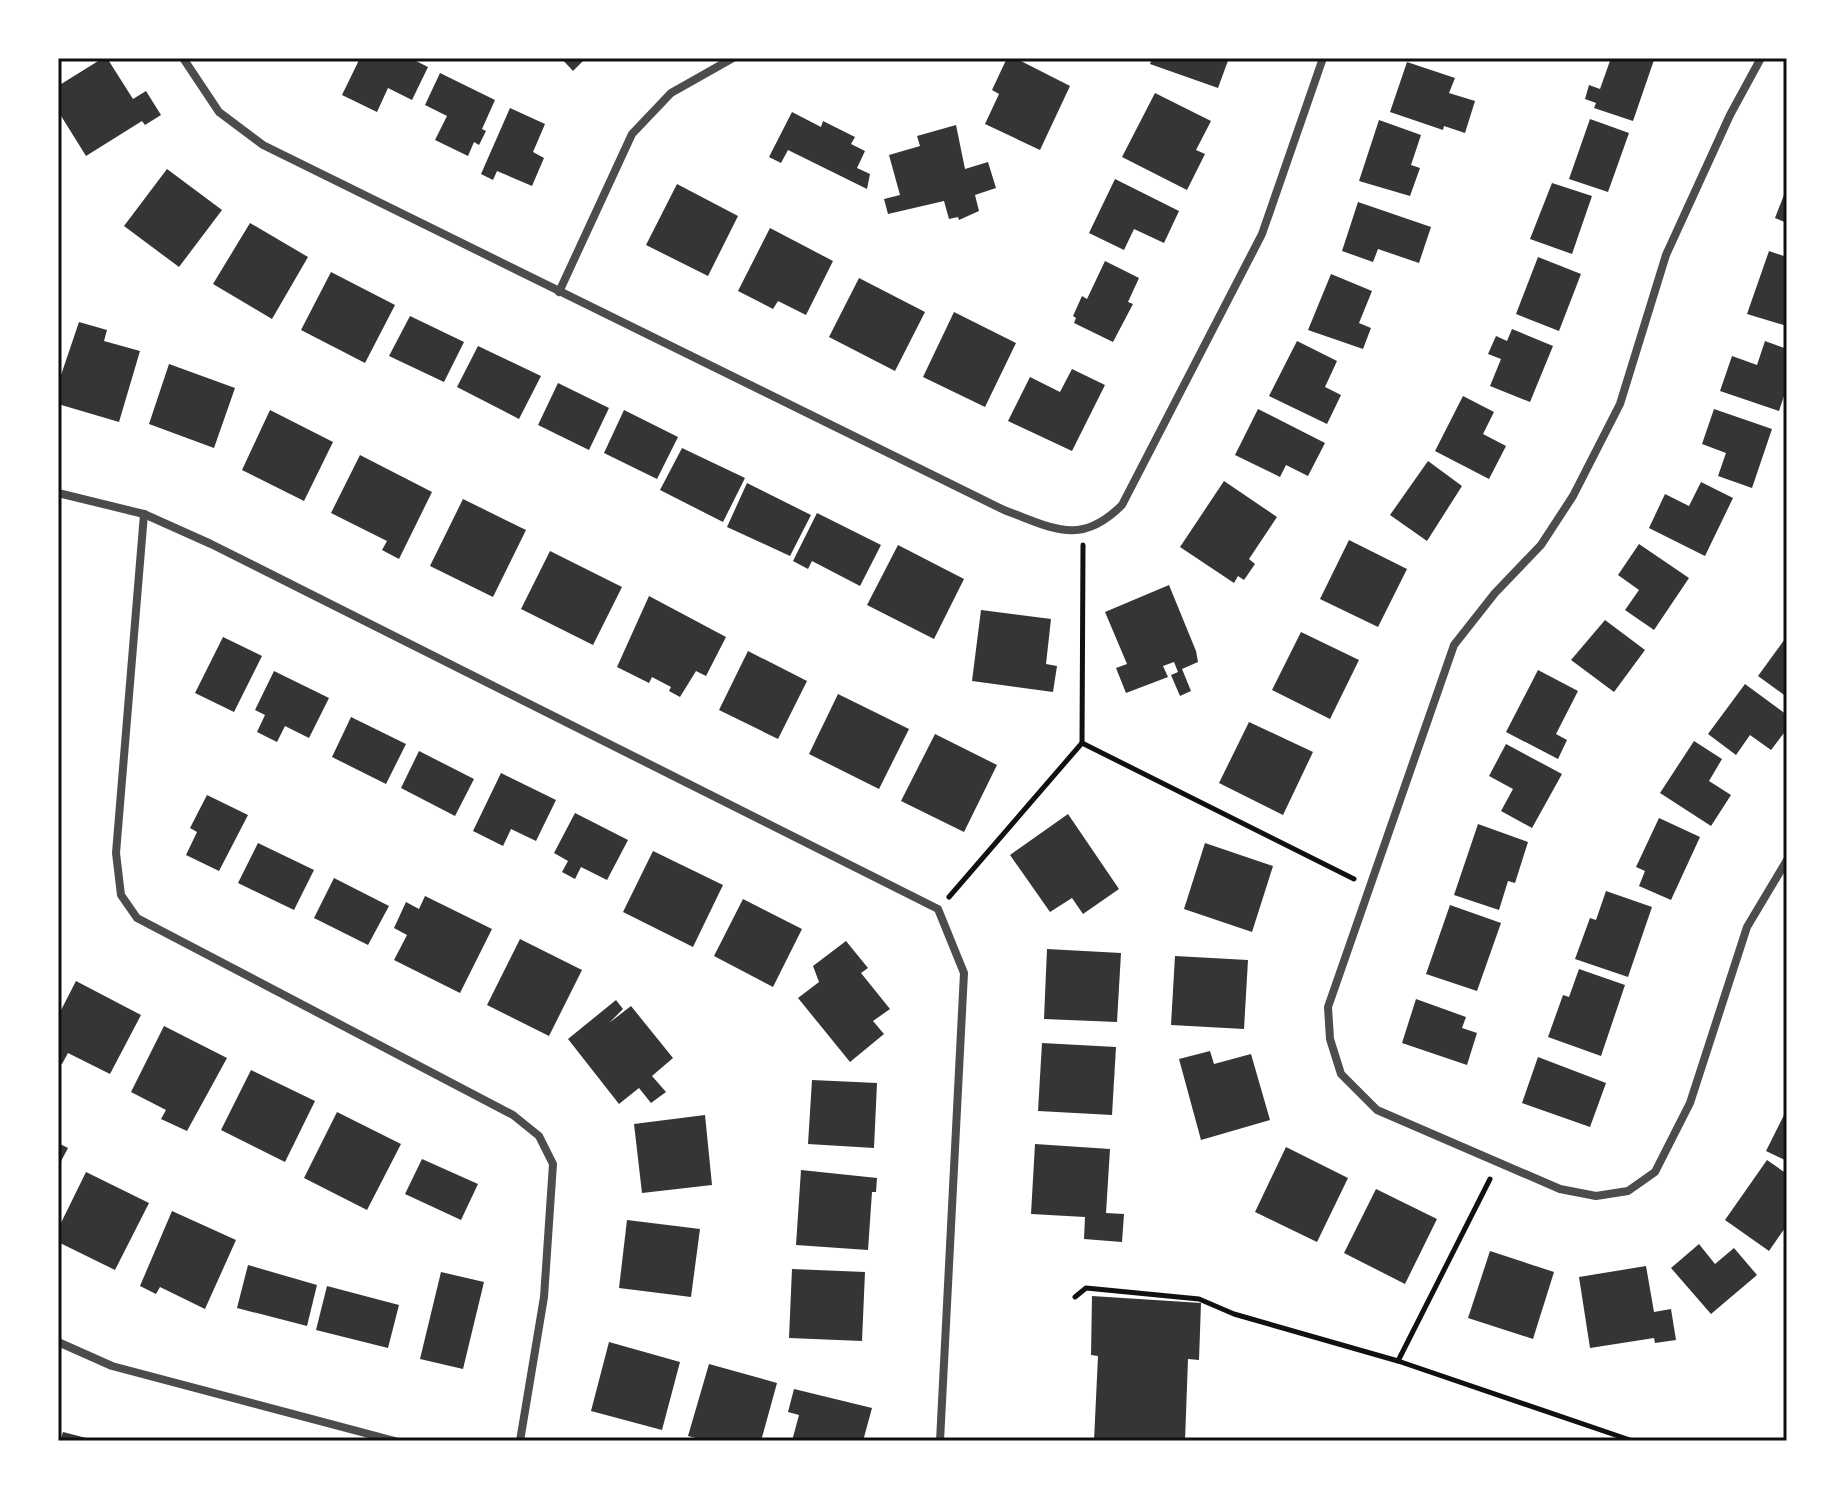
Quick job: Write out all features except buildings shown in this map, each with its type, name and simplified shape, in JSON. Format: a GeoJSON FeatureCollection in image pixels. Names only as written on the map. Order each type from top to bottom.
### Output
{"type":"FeatureCollection","features":[{"type":"Feature","properties":{"kind":"street"},"geometry":{"type":"LineString","coordinates":[[183,58],[219,112],[263,145],[1004,510],[1051,527],[1083,532],[1107,520],[1122,505],[1262,234],[1323,58]]}},
{"type":"Feature","properties":{"kind":"street"},"geometry":{"type":"LineString","coordinates":[[559,292],[632,134],[671,93],[733,58]]}},
{"type":"Feature","properties":{"kind":"street"},"geometry":{"type":"LineString","coordinates":[[1761,58],[1730,115],[1666,255],[1620,404],[1573,496],[1541,545],[1495,593],[1454,645],[1328,1007],[1330,1039],[1341,1074],[1377,1110],[1560,1189],[1596,1196],[1628,1191],[1655,1172],[1690,1103],[1747,927],[1787,860]]}},
{"type":"Feature","properties":{"kind":"street"},"geometry":{"type":"LineString","coordinates":[[58,493],[144,514],[938,909],[964,973],[940,1441]]}},
{"type":"Feature","properties":{"kind":"street"},"geometry":{"type":"LineString","coordinates":[[144,514],[116,853],[121,895],[137,918],[513,1115],[539,1136],[553,1164],[544,1297],[520,1441]]}},
{"type":"Feature","properties":{"kind":"street"},"geometry":{"type":"LineString","coordinates":[[58,1342],[112,1366],[395,1441]]}},
{"type":"Feature","properties":{"kind":"path"},"geometry":{"type":"LineString","coordinates":[[938,909],[1082,743],[1083,532]]}},
{"type":"Feature","properties":{"kind":"path"},"geometry":{"type":"LineString","coordinates":[[1082,743],[1371,887]]}},
{"type":"Feature","properties":{"kind":"path"},"geometry":{"type":"LineString","coordinates":[[1398,1361],[1498,1162]]}},
{"type":"Feature","properties":{"kind":"path"},"geometry":{"type":"LineString","coordinates":[[1075,1297],[1086,1288],[1199,1299],[1234,1314],[1398,1361],[1633,1441]]}}]}
